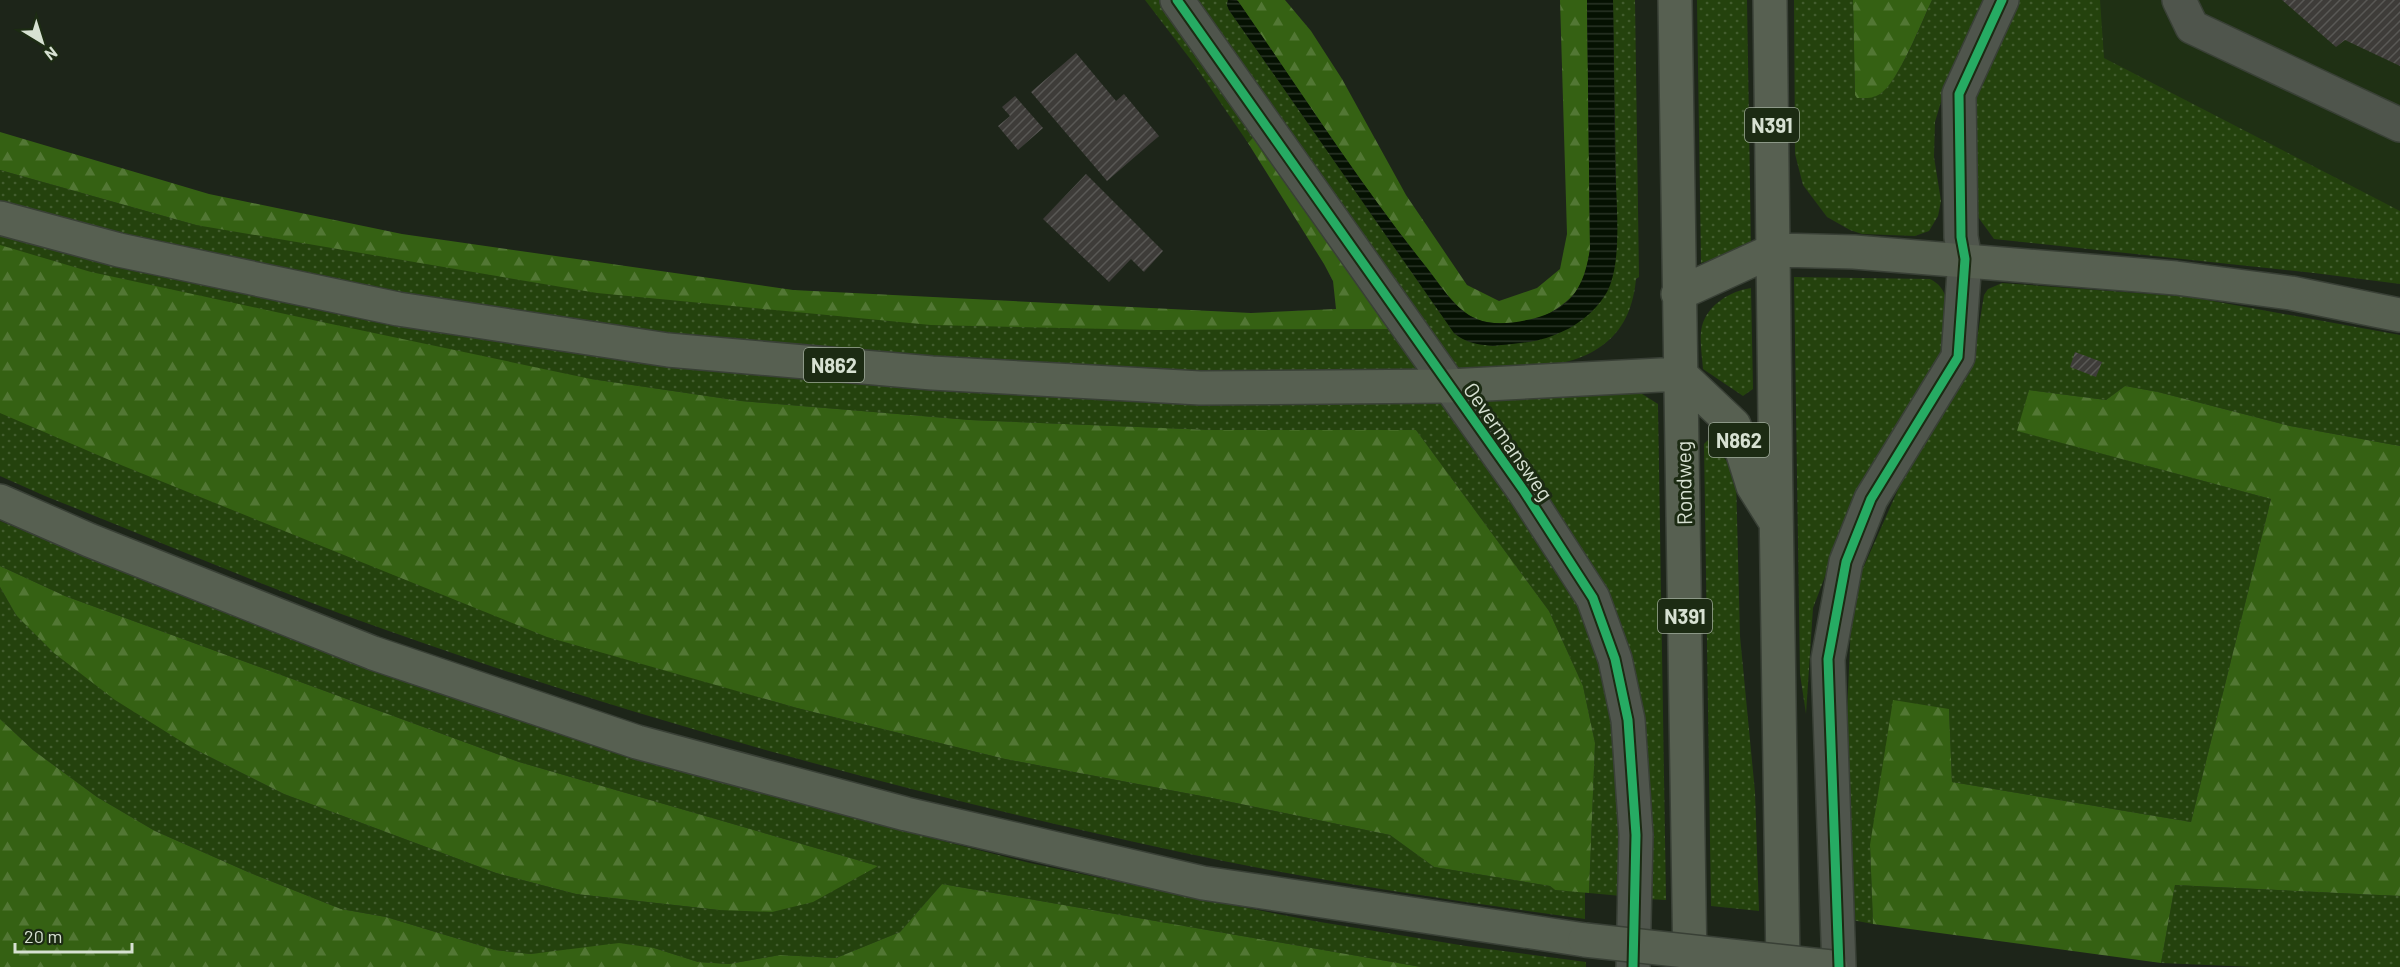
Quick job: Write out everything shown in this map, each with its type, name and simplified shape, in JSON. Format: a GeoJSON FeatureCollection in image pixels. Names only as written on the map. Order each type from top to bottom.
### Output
{"type":"FeatureCollection","features":[{"type":"Feature","properties":{"kind":"main road","name":"Rondweg"},"geometry":{"type":"LineString","coordinates":[[1675,0],[1690,967]]}},
{"type":"Feature","properties":{"kind":"main road","name":"N391"},"geometry":{"type":"LineString","coordinates":[[1770,0],[1775,521],[1783,967]]}},
{"type":"Feature","properties":{"kind":"main road","name":"N862"},"geometry":{"type":"LineString","coordinates":[[0,218],[119,250],[398,309],[668,350],[932,373],[1200,388],[1448,386],[1680,374],[1734,425],[1753,486],[1775,521]]}},
{"type":"Feature","properties":{"kind":"main road"},"geometry":{"type":"LineString","coordinates":[[1678,294],[1774,250],[1854,252],[2176,278],[2291,293],[2400,315]]}},
{"type":"Feature","properties":{"kind":"main road"},"geometry":{"type":"LineString","coordinates":[[0,501],[89,540],[373,653],[637,742],[906,814],[1203,884],[1585,940],[1831,967]]}},
{"type":"Feature","properties":{"kind":"street","name":"Oevermansweg"},"geometry":{"type":"LineString","coordinates":[[1177,0],[1524,491],[1593,598],[1615,659],[1628,720],[1634,779],[1636,835],[1633,967]]}},
{"type":"Feature","properties":{"kind":"street"},"geometry":{"type":"LineString","coordinates":[[1839,967],[1828,658],[1846,562],[1871,499],[1958,357],[1965,260],[1961,237],[1959,94],[2002,0]]}},
{"type":"Feature","properties":{"kind":"street"},"geometry":{"type":"LineString","coordinates":[[2179,0],[2192,27],[2400,125]]}},
{"type":"Feature","properties":{"kind":"shaded area"},"geometry":{"type":"Polygon","coordinates":[[[1228,0],[1238,1],[1354,170],[1449,297],[1469,315],[1484,321],[1500,323],[1539,317],[1561,307],[1576,292],[1585,272],[1590,249],[1587,0],[1613,0],[1617,248],[1612,279],[1600,302],[1574,326],[1541,340],[1480,345],[1462,339],[1454,333],[1229,10],[1228,0]]]}},
{"type":"Feature","properties":{"kind":"shaded area"},"geometry":{"type":"Polygon","coordinates":[[[2097,0],[2400,0],[2400,256],[2064,190],[2097,0]]]}},
{"type":"Feature","properties":{"kind":"green space"},"geometry":{"type":"Polygon","coordinates":[[[1145,0],[1165,0],[1259,131],[1248,143],[1194,64],[1145,0]]]}},
{"type":"Feature","properties":{"kind":"green space"},"geometry":{"type":"Polygon","coordinates":[[[1195,0],[1228,0],[1229,10],[1454,333],[1478,344],[1493,346],[1539,340],[1612,273],[1617,244],[1613,0],[1635,0],[1639,277],[1636,279],[1629,311],[1614,335],[1595,351],[1570,361],[1514,369],[1456,372],[1195,0]]]}},
{"type":"Feature","properties":{"kind":"green space"},"geometry":{"type":"Polygon","coordinates":[[[1237,0],[1285,0],[1311,31],[1342,79],[1406,195],[1467,285],[1499,301],[1537,288],[1560,269],[1567,234],[1560,0],[1587,0],[1590,249],[1586,271],[1573,295],[1548,314],[1522,322],[1492,323],[1476,319],[1461,309],[1442,289],[1376,202],[1237,0]]]}},
{"type":"Feature","properties":{"kind":"green space"},"geometry":{"type":"Polygon","coordinates":[[[1697,0],[1747,0],[1751,248],[1701,263],[1697,0]]]}},
{"type":"Feature","properties":{"kind":"green space"},"geometry":{"type":"Polygon","coordinates":[[[1794,0],[1853,0],[1855,95],[1870,97],[1886,89],[1893,79],[1909,52],[1932,0],[1986,0],[1946,85],[1935,122],[1934,157],[1941,201],[1938,216],[1929,231],[1915,236],[1862,234],[1850,230],[1827,217],[1803,185],[1795,154],[1794,0]]]}},
{"type":"Feature","properties":{"kind":"green space"},"geometry":{"type":"Polygon","coordinates":[[[1853,0],[1932,0],[1894,78],[1880,94],[1871,97],[1857,98],[1855,95],[1853,0]]]}},
{"type":"Feature","properties":{"kind":"green space"},"geometry":{"type":"Polygon","coordinates":[[[2018,0],[2100,0],[2104,58],[2400,211],[2400,284],[1994,239],[1978,217],[1971,135],[1974,102],[1983,72],[2018,0]]]}},
{"type":"Feature","properties":{"kind":"green space"},"geometry":{"type":"Polygon","coordinates":[[[1259,131],[1394,329],[1157,330],[931,325],[597,293],[196,225],[0,170],[0,132],[209,194],[402,234],[793,290],[1251,313],[1336,309],[1333,281],[1324,264],[1248,143],[1259,131]]]}},
{"type":"Feature","properties":{"kind":"green space"},"geometry":{"type":"Polygon","coordinates":[[[0,170],[196,225],[1157,330],[1394,329],[1421,373],[1249,375],[874,358],[556,322],[212,259],[0,203],[0,170]]]}},
{"type":"Feature","properties":{"kind":"green space"},"geometry":{"type":"Polygon","coordinates":[[[0,232],[457,330],[1441,398],[1575,590],[1607,671],[1619,796],[1621,896],[1589,893],[1595,743],[1583,686],[1549,611],[1416,430],[1211,430],[970,420],[741,401],[591,379],[547,636],[797,708],[1005,759],[1212,798],[1390,835],[1434,867],[1550,886],[1555,890],[1585,892],[1585,919],[1382,889],[1180,852],[968,803],[758,748],[550,685],[344,615],[45,496],[0,476],[0,232]]]}},
{"type":"Feature","properties":{"kind":"green space"},"geometry":{"type":"Polygon","coordinates":[[[0,245],[91,272],[591,379],[741,401],[970,420],[1211,430],[1416,430],[1549,611],[1583,686],[1595,743],[1589,893],[1555,890],[1550,886],[1434,867],[1390,835],[1212,798],[1005,759],[797,708],[547,637],[121,465],[0,413],[0,245]]]}},
{"type":"Feature","properties":{"kind":"green space"},"geometry":{"type":"Polygon","coordinates":[[[1794,277],[1930,279],[1943,290],[1949,314],[1949,340],[1843,529],[1813,608],[1806,714],[1800,674],[1794,277]]]}},
{"type":"Feature","properties":{"kind":"green space"},"geometry":{"type":"Polygon","coordinates":[[[2002,283],[2191,297],[2400,335],[2400,446],[2290,426],[2158,392],[2125,386],[2106,400],[2029,390],[2018,431],[2271,499],[2191,822],[1952,782],[1949,709],[1870,845],[1873,924],[1852,920],[1845,760],[1851,622],[1860,575],[1917,447],[1974,357],[1984,295],[1988,289],[2002,283]]]}},
{"type":"Feature","properties":{"kind":"green space"},"geometry":{"type":"Polygon","coordinates":[[[1751,288],[1753,389],[1743,396],[1703,369],[1701,336],[1705,318],[1715,305],[1736,292],[1751,288]]]}},
{"type":"Feature","properties":{"kind":"green space"},"geometry":{"type":"Polygon","coordinates":[[[2125,386],[2158,392],[2290,426],[2400,446],[2400,896],[2175,885],[2161,963],[1873,924],[1870,845],[1893,700],[1949,709],[1952,782],[2191,822],[2271,499],[2017,431],[2029,390],[2106,400],[2125,386]]]}},
{"type":"Feature","properties":{"kind":"green space"},"geometry":{"type":"Polygon","coordinates":[[[1639,392],[1658,404],[1666,900],[1646,899],[1637,706],[1481,405],[1480,399],[1639,392]]]}},
{"type":"Feature","properties":{"kind":"green space"},"geometry":{"type":"Polygon","coordinates":[[[1708,440],[1732,467],[1736,478],[1740,636],[1755,792],[1759,911],[1711,906],[1704,444],[1708,440]]]}},
{"type":"Feature","properties":{"kind":"green space"},"geometry":{"type":"Polygon","coordinates":[[[0,521],[208,606],[411,683],[743,787],[868,822],[1030,863],[1314,921],[1466,946],[1586,962],[1586,967],[1421,967],[942,884],[900,932],[836,958],[780,955],[729,964],[698,962],[654,948],[531,954],[495,950],[386,917],[341,909],[248,872],[155,831],[97,797],[33,750],[0,719],[0,587],[16,615],[192,748],[284,794],[496,873],[576,894],[719,910],[878,866],[519,762],[65,596],[0,566],[0,521]]]}},
{"type":"Feature","properties":{"kind":"green space"},"geometry":{"type":"Polygon","coordinates":[[[0,566],[65,596],[519,762],[878,866],[813,902],[772,912],[719,910],[576,894],[496,873],[284,794],[192,748],[115,700],[54,653],[16,615],[0,587],[0,566]]]}},
{"type":"Feature","properties":{"kind":"green space"},"geometry":{"type":"Polygon","coordinates":[[[0,719],[33,750],[97,797],[155,831],[248,872],[341,909],[386,917],[495,950],[531,954],[619,943],[654,948],[698,962],[729,964],[780,955],[836,958],[900,932],[942,884],[1421,967],[0,967],[0,719]]]}},
{"type":"Feature","properties":{"kind":"green space"},"geometry":{"type":"Polygon","coordinates":[[[2175,885],[2400,896],[2400,967],[2253,967],[2161,963],[2175,885]]]}},
{"type":"Feature","properties":{"kind":"building"},"geometry":{"type":"Polygon","coordinates":[[[2282,0],[2400,0],[2400,66],[2345,40],[2336,47],[2282,0]]]}},
{"type":"Feature","properties":{"kind":"building"},"geometry":{"type":"Polygon","coordinates":[[[1076,53],[1116,101],[1124,94],[1159,136],[1107,181],[1031,92],[1076,53]]]}},
{"type":"Feature","properties":{"kind":"building"},"geometry":{"type":"Polygon","coordinates":[[[1015,96],[1043,128],[1018,150],[998,126],[1010,116],[1002,107],[1015,96]]]}},
{"type":"Feature","properties":{"kind":"building"},"geometry":{"type":"Polygon","coordinates":[[[1086,174],[1163,251],[1144,272],[1131,259],[1109,282],[1043,219],[1086,174]]]}},
{"type":"Feature","properties":{"kind":"building"},"geometry":{"type":"Polygon","coordinates":[[[2075,352],[2102,362],[2096,377],[2070,367],[2075,352]]]}},
{"type":"Feature","properties":{"kind":"cycle path"},"geometry":{"type":"LineString","coordinates":[[1177,0],[1524,491],[1593,598],[1615,659],[1628,720],[1636,835],[1633,967]]}},
{"type":"Feature","properties":{"kind":"cycle path"},"geometry":{"type":"LineString","coordinates":[[1839,967],[1828,659],[1846,562],[1871,499],[1958,357],[1965,259],[1961,237],[1959,94],[2002,0]]}}]}
